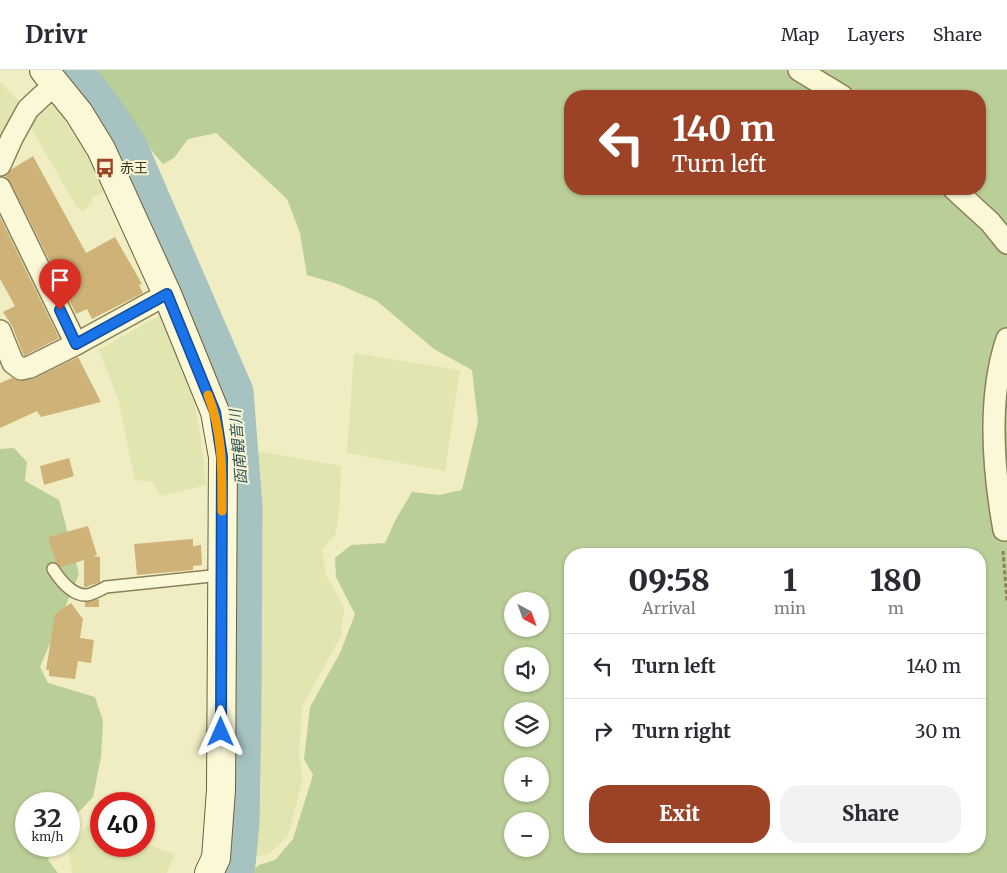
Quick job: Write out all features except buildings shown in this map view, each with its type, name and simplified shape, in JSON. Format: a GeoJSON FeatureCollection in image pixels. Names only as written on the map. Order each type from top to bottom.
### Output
{"type":"FeatureCollection","features":[{"type":"Feature","properties":{"kind":"street"},"geometry":{"type":"LineString","coordinates":[[799,70],[832,90]]}},
{"type":"Feature","properties":{"kind":"street"},"geometry":{"type":"LineString","coordinates":[[0,166],[12,138],[28,109],[50,77],[79,113],[101,149],[167,294],[215,412],[222,457],[221,790],[218,868]]}},
{"type":"Feature","properties":{"kind":"street"},"geometry":{"type":"LineString","coordinates":[[0,188],[76,344]]}},
{"type":"Feature","properties":{"kind":"street"},"geometry":{"type":"LineString","coordinates":[[961,195],[990,222],[1007,244]]}},
{"type":"Feature","properties":{"kind":"street"},"geometry":{"type":"LineString","coordinates":[[0,331],[13,363],[21,369],[30,367],[76,344],[167,294]]}},
{"type":"Feature","properties":{"kind":"street"},"geometry":{"type":"LineString","coordinates":[[1004,530],[1000,506],[994,426],[997,374],[1007,339]]}},
{"type":"Feature","properties":{"kind":"lane"},"geometry":{"type":"LineString","coordinates":[[53,569],[73,590],[89,595],[106,588],[221,575]]}},
{"type":"Feature","properties":{"kind":"path"},"geometry":{"type":"LineString","coordinates":[[1004,530],[1003,564],[1007,600]]}},
{"type":"Feature","properties":{"kind":"green space"},"geometry":{"type":"Polygon","coordinates":[[[96,70],[1007,70],[1007,873],[250,873],[259,865],[275,860],[293,839],[313,775],[304,759],[310,707],[341,651],[355,614],[336,577],[335,558],[351,545],[385,543],[396,519],[412,492],[439,495],[462,490],[478,422],[472,370],[434,349],[377,301],[338,284],[307,275],[300,233],[287,199],[216,133],[188,139],[174,158],[163,164],[125,120],[96,70]]]}},
{"type":"Feature","properties":{"kind":"green space"},"geometry":{"type":"Polygon","coordinates":[[[0,81],[18,101],[0,142],[0,81]]]}},
{"type":"Feature","properties":{"kind":"green space"},"geometry":{"type":"Polygon","coordinates":[[[51,100],[81,142],[104,192],[92,197],[92,203],[83,211],[76,206],[28,122],[51,100]]]}},
{"type":"Feature","properties":{"kind":"green space"},"geometry":{"type":"Polygon","coordinates":[[[162,314],[192,391],[201,437],[206,485],[161,496],[152,482],[135,480],[118,399],[99,350],[162,314]]]}},
{"type":"Feature","properties":{"kind":"green space"},"geometry":{"type":"Polygon","coordinates":[[[354,353],[460,370],[445,471],[347,453],[354,353]]]}},
{"type":"Feature","properties":{"kind":"green space"},"geometry":{"type":"Polygon","coordinates":[[[14,448],[27,462],[25,481],[59,500],[79,574],[40,667],[48,683],[95,697],[103,721],[101,757],[94,792],[90,792],[90,800],[80,811],[80,792],[15,792],[15,857],[49,857],[48,860],[58,873],[0,873],[0,449],[14,448]]]}},
{"type":"Feature","properties":{"kind":"green space"},"geometry":{"type":"Polygon","coordinates":[[[252,450],[341,466],[339,516],[335,535],[322,550],[326,574],[344,608],[341,636],[302,707],[299,755],[303,778],[288,836],[269,854],[242,860],[248,710],[251,553],[247,452],[252,450]]]}},
{"type":"Feature","properties":{"kind":"green space"},"geometry":{"type":"Polygon","coordinates":[[[86,826],[90,827],[90,857],[155,857],[155,848],[175,854],[167,873],[72,873],[70,857],[80,857],[80,835],[86,826]]]}},
{"type":"Feature","properties":{"kind":"waterway","name":"函南観音川"},"geometry":{"type":"LineString","coordinates":[[72,70],[97,101],[128,147],[234,392],[243,506],[240,823],[236,864]]}},
{"type":"Feature","properties":{"kind":"slow traffic"},"geometry":{"type":"LineString","coordinates":[[208,395],[215,412],[222,457],[222,511]]}},
{"type":"Feature","properties":{"kind":"place","name":"赤王"},"geometry":{"type":"Point","coordinates":[105,168]}},
{"type":"Feature","properties":{"kind":"route"},"geometry":{"type":"LineString","coordinates":[[60,310],[76,344],[167,294],[215,412],[222,457],[221,732]]}}]}
